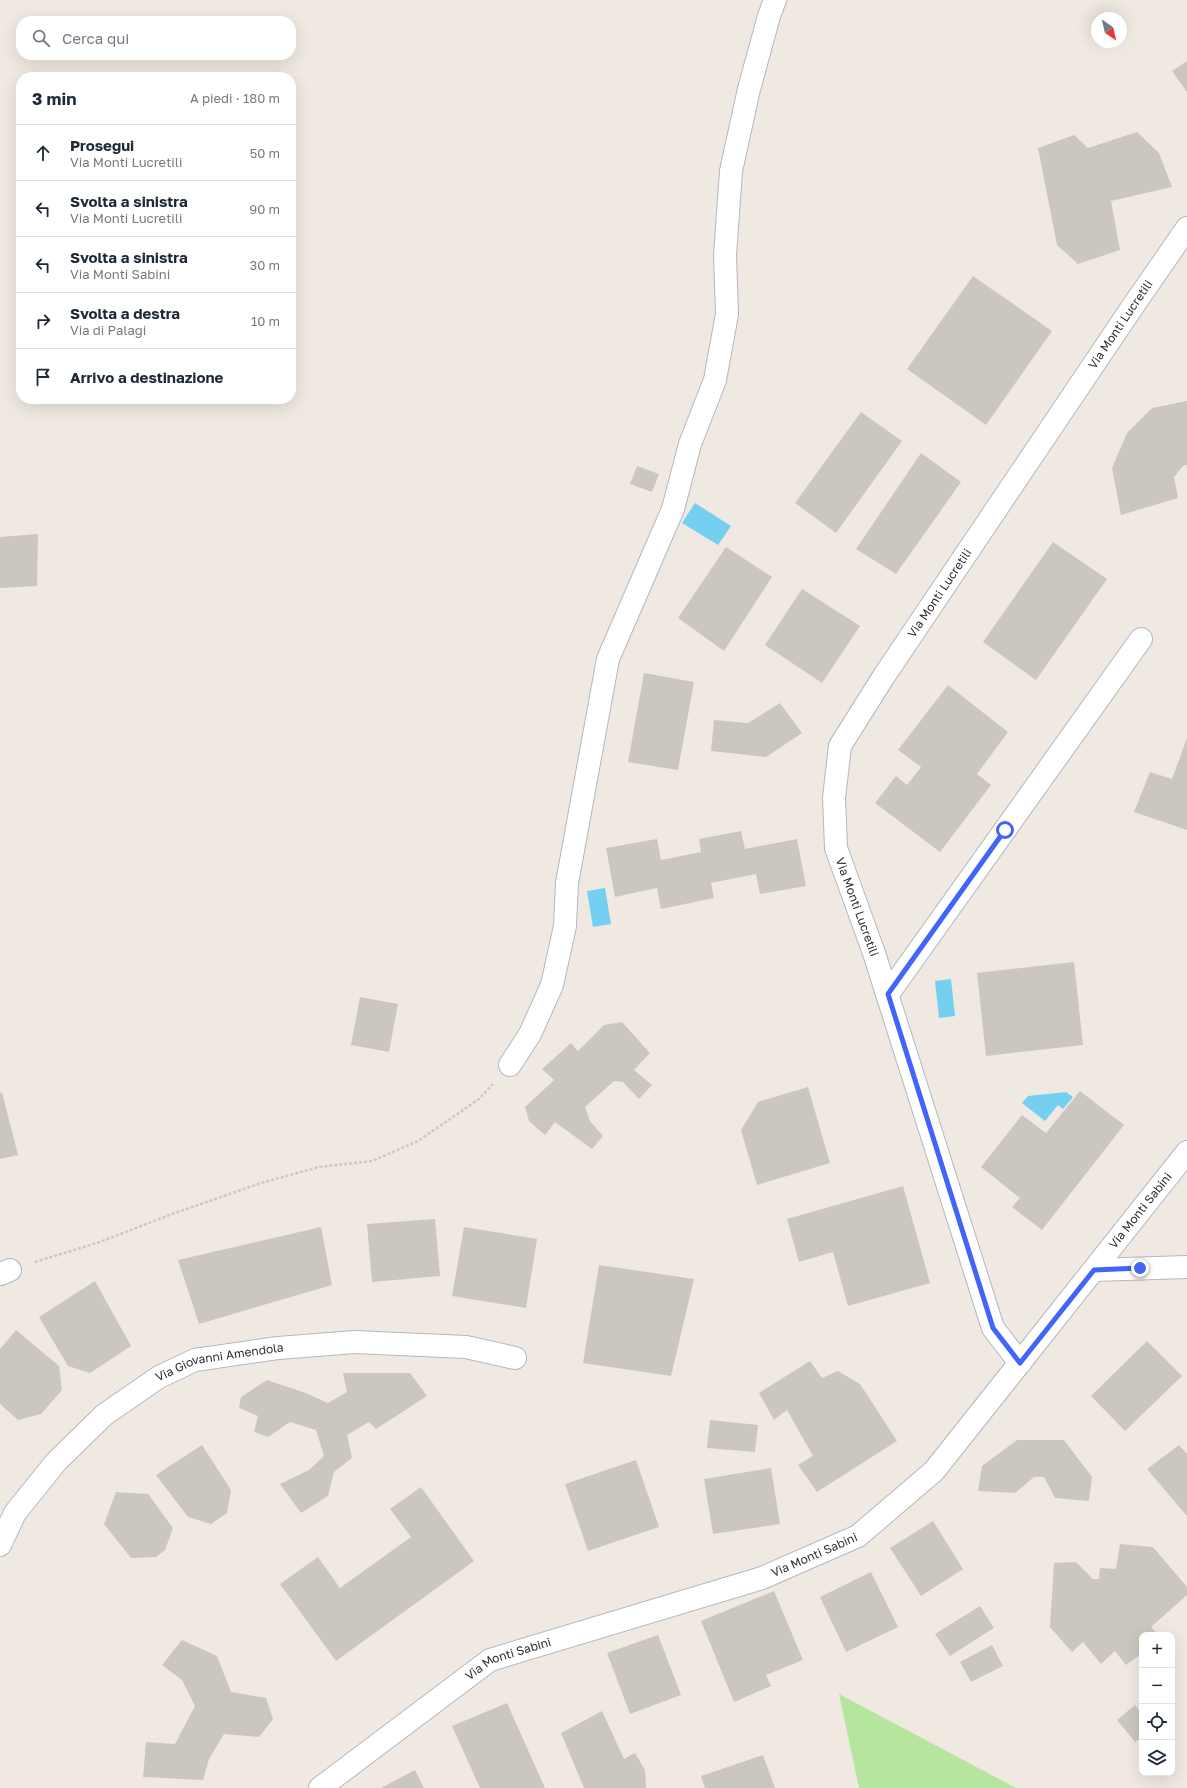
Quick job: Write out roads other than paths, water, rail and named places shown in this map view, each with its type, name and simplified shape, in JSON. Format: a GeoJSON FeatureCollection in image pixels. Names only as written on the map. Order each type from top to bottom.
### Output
{"type":"FeatureCollection","features":[{"type":"Feature","properties":{"kind":"street"},"geometry":{"type":"LineString","coordinates":[[510,1066],[530,1034],[552,985],[565,926],[567,883],[608,659],[673,509],[690,444],[715,380],[727,314],[725,255],[731,172],[749,89],[769,16],[775,0]]}},
{"type":"Feature","properties":{"kind":"street","name":"Via Monti Lucretili"},"geometry":{"type":"LineString","coordinates":[[1020,1363],[993,1328],[888,994],[836,848],[834,798],[840,746],[888,669],[1130,309],[1187,228]]}},
{"type":"Feature","properties":{"kind":"street"},"geometry":{"type":"LineString","coordinates":[[888,994],[1141,639]]}},
{"type":"Feature","properties":{"kind":"street","name":"Via Monti Sabini"},"geometry":{"type":"LineString","coordinates":[[320,1788],[490,1660],[762,1578],[858,1536],[934,1471],[1187,1152]]}},
{"type":"Feature","properties":{"kind":"street"},"geometry":{"type":"LineString","coordinates":[[1094,1270],[1187,1267]]}},
{"type":"Feature","properties":{"kind":"street","name":"Via Giovanni Amendola"},"geometry":{"type":"LineString","coordinates":[[0,1545],[15,1513],[56,1462],[104,1414],[159,1377],[195,1360],[278,1348],[355,1342],[466,1347],[515,1358]]}},
{"type":"Feature","properties":{"kind":"water"},"geometry":{"type":"Polygon","coordinates":[[[695,503],[731,526],[718,545],[682,523],[695,503]]]}},
{"type":"Feature","properties":{"kind":"water"},"geometry":{"type":"Polygon","coordinates":[[[605,888],[611,924],[593,927],[587,891],[605,888]]]}},
{"type":"Feature","properties":{"kind":"water"},"geometry":{"type":"Polygon","coordinates":[[[951,979],[955,1016],[939,1018],[935,981],[951,979]]]}},
{"type":"Feature","properties":{"kind":"water"},"geometry":{"type":"Polygon","coordinates":[[[1066,1092],[1073,1097],[1063,1109],[1058,1105],[1045,1121],[1022,1103],[1028,1096],[1066,1092]]]}}]}
